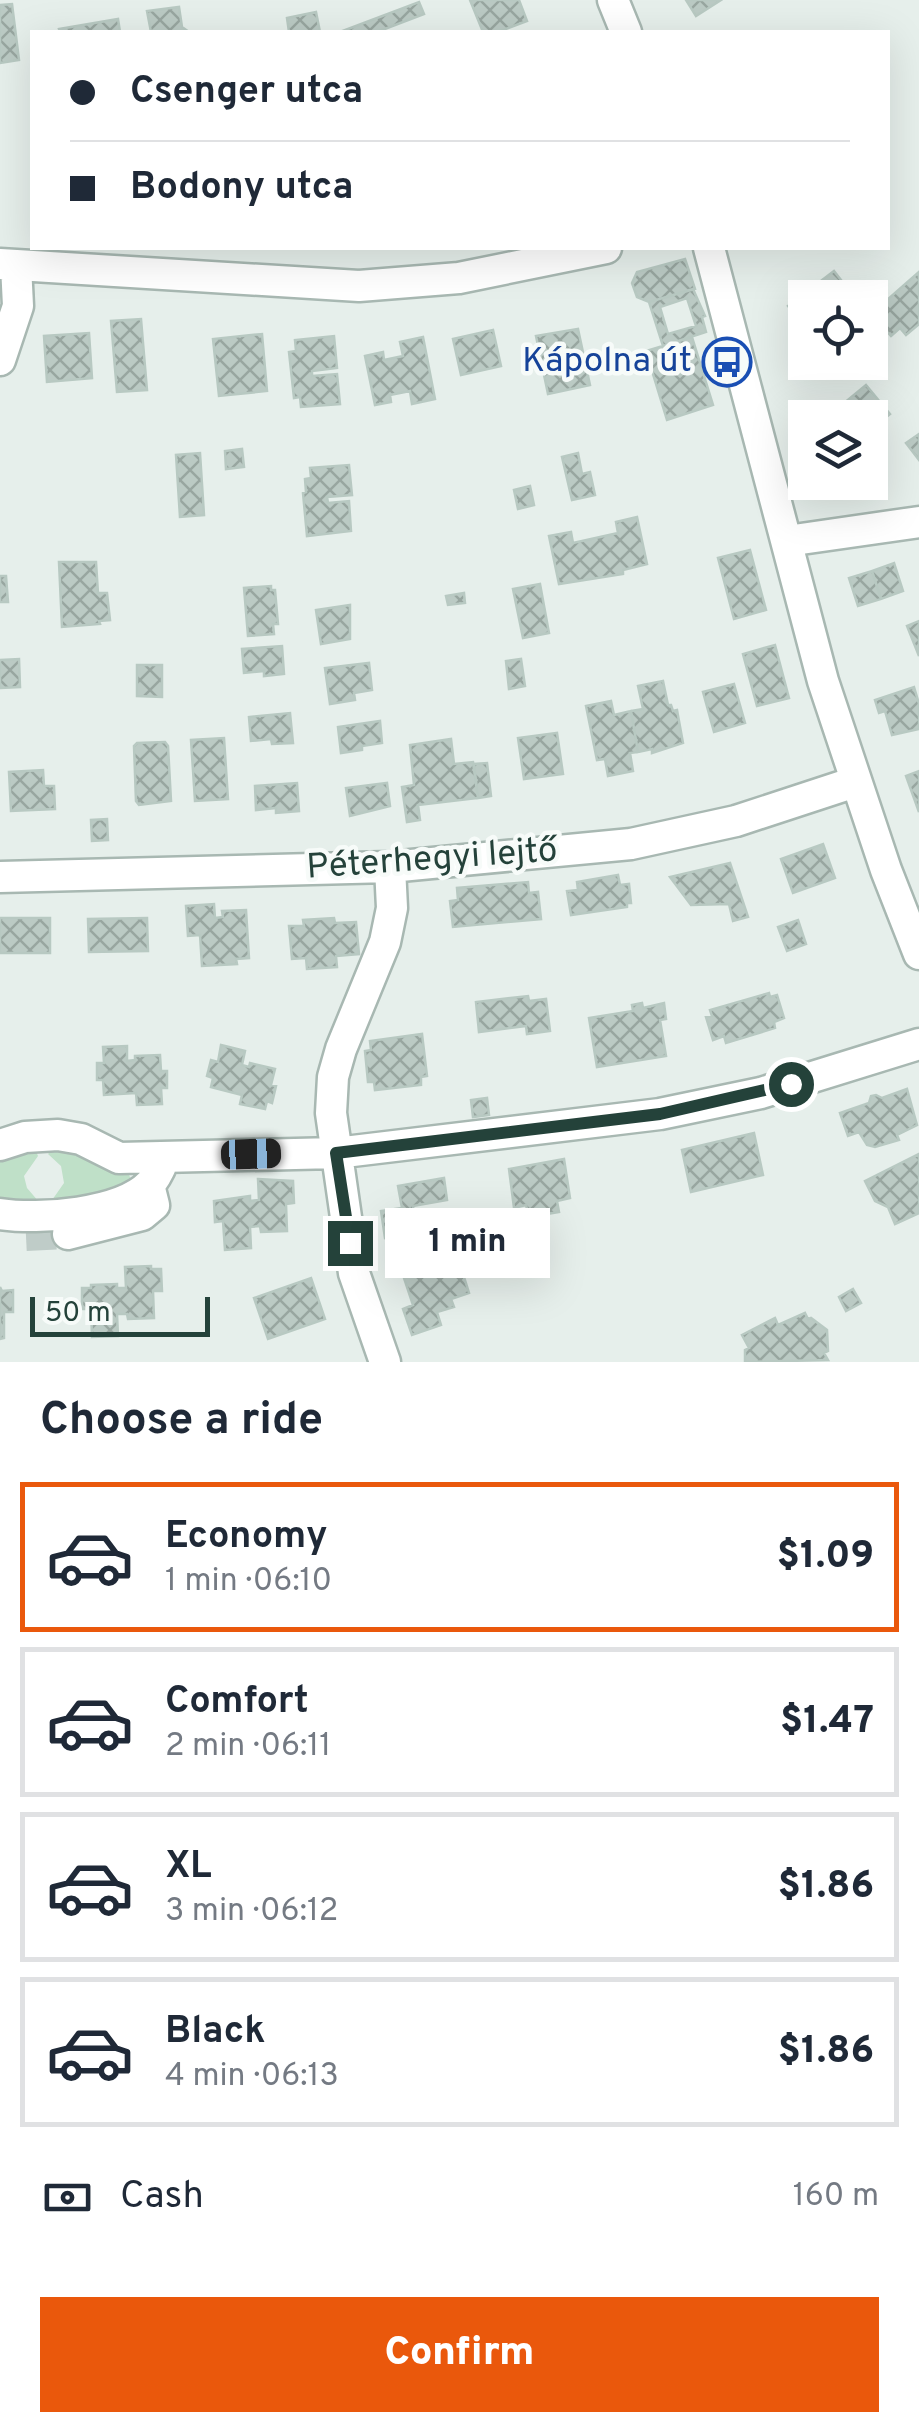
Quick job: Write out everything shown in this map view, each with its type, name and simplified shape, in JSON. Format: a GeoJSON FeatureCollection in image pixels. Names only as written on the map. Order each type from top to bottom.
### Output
{"type":"FeatureCollection","features":[{"type":"Feature","properties":{"kind":"street"},"geometry":{"type":"LineString","coordinates":[[613,0],[625,30]]}},
{"type":"Feature","properties":{"kind":"street"},"geometry":{"type":"LineString","coordinates":[[0,360],[18,306],[8,264],[359,286],[459,278],[596,250]]}},
{"type":"Feature","properties":{"kind":"street"},"geometry":{"type":"LineString","coordinates":[[710,250],[823,682],[855,782],[919,954]]}},
{"type":"Feature","properties":{"kind":"street"},"geometry":{"type":"LineString","coordinates":[[787,541],[919,522]]}},
{"type":"Feature","properties":{"kind":"street","name":"Péterhegyi lejtő"},"geometry":{"type":"LineString","coordinates":[[0,877],[390,866],[631,844],[736,821],[855,782]]}},
{"type":"Feature","properties":{"kind":"street"},"geometry":{"type":"LineString","coordinates":[[384,1362],[354,1273],[331,1112],[333,1077],[341,1048],[385,942],[392,908],[390,866]]}},
{"type":"Feature","properties":{"kind":"street"},"geometry":{"type":"LineString","coordinates":[[0,1145],[25,1137],[58,1135],[81,1140],[119,1158],[336,1153],[660,1114],[762,1093],[919,1044]]}},
{"type":"Feature","properties":{"kind":"street"},"geometry":{"type":"LineString","coordinates":[[0,1214],[35,1216],[95,1209],[138,1194],[149,1185],[165,1157]]}},
{"type":"Feature","properties":{"kind":"street"},"geometry":{"type":"LineString","coordinates":[[68,1234],[142,1215],[154,1205],[149,1185]]}},
{"type":"Feature","properties":{"kind":"green space"},"geometry":{"type":"Polygon","coordinates":[[[52,1150],[128,1171],[132,1184],[50,1203],[64,1183],[61,1166],[48,1154],[52,1150]]]}},
{"type":"Feature","properties":{"kind":"green space"},"geometry":{"type":"Polygon","coordinates":[[[36,1151],[38,1156],[24,1176],[27,1188],[39,1202],[0,1203],[0,1160],[36,1151]]]}},
{"type":"Feature","properties":{"kind":"building"},"geometry":{"type":"Polygon","coordinates":[[[470,0],[519,0],[527,21],[503,30],[482,30],[470,0]]]}},
{"type":"Feature","properties":{"kind":"building"},"geometry":{"type":"Polygon","coordinates":[[[686,0],[721,0],[696,16],[686,0]]]}},
{"type":"Feature","properties":{"kind":"building"},"geometry":{"type":"Polygon","coordinates":[[[419,2],[424,14],[382,30],[345,30],[419,2]]]}},
{"type":"Feature","properties":{"kind":"building"},"geometry":{"type":"Polygon","coordinates":[[[12,4],[19,60],[0,63],[0,5],[12,4]]]}},
{"type":"Feature","properties":{"kind":"building"},"geometry":{"type":"Polygon","coordinates":[[[179,7],[182,27],[186,30],[151,30],[147,11],[179,7]]]}},
{"type":"Feature","properties":{"kind":"building"},"geometry":{"type":"Polygon","coordinates":[[[316,12],[320,30],[289,30],[287,18],[316,12]]]}},
{"type":"Feature","properties":{"kind":"building"},"geometry":{"type":"Polygon","coordinates":[[[118,19],[120,30],[59,30],[118,19]]]}},
{"type":"Feature","properties":{"kind":"building"},"geometry":{"type":"Polygon","coordinates":[[[685,259],[695,289],[649,302],[637,297],[632,283],[637,272],[685,259]]]}},
{"type":"Feature","properties":{"kind":"building"},"geometry":{"type":"Polygon","coordinates":[[[834,271],[841,280],[822,280],[834,271]]]}},
{"type":"Feature","properties":{"kind":"building"},"geometry":{"type":"Polygon","coordinates":[[[919,272],[919,324],[906,335],[900,328],[891,336],[888,333],[888,299],[919,272]]]}},
{"type":"Feature","properties":{"kind":"building"},"geometry":{"type":"Polygon","coordinates":[[[693,289],[705,316],[702,317],[706,332],[663,346],[649,302],[693,289]],[[687,298],[660,307],[668,334],[696,326],[687,298]]]}},
{"type":"Feature","properties":{"kind":"building"},"geometry":{"type":"Polygon","coordinates":[[[141,319],[147,390],[117,392],[111,321],[141,319]]]}},
{"type":"Feature","properties":{"kind":"building"},"geometry":{"type":"Polygon","coordinates":[[[578,329],[590,385],[548,394],[536,336],[578,329]]]}},
{"type":"Feature","properties":{"kind":"building"},"geometry":{"type":"Polygon","coordinates":[[[493,330],[501,366],[461,375],[453,339],[493,330]]]}},
{"type":"Feature","properties":{"kind":"building"},"geometry":{"type":"Polygon","coordinates":[[[89,333],[92,378],[47,382],[44,336],[89,333]]]}},
{"type":"Feature","properties":{"kind":"building"},"geometry":{"type":"Polygon","coordinates":[[[262,334],[267,391],[219,396],[213,339],[262,334]]]}},
{"type":"Feature","properties":{"kind":"building"},"geometry":{"type":"Polygon","coordinates":[[[334,336],[337,368],[312,371],[312,376],[337,374],[340,404],[301,407],[300,397],[294,398],[289,352],[296,351],[295,340],[334,336]]]}},
{"type":"Feature","properties":{"kind":"building"},"geometry":{"type":"Polygon","coordinates":[[[423,337],[435,399],[412,404],[410,391],[390,395],[391,402],[375,405],[365,356],[383,352],[384,360],[403,356],[400,342],[423,337]]]}},
{"type":"Feature","properties":{"kind":"building"},"geometry":{"type":"Polygon","coordinates":[[[692,337],[713,405],[667,420],[646,351],[692,337]]]}},
{"type":"Feature","properties":{"kind":"building"},"geometry":{"type":"Polygon","coordinates":[[[866,385],[878,400],[848,400],[866,385]]]}},
{"type":"Feature","properties":{"kind":"building"},"geometry":{"type":"Polygon","coordinates":[[[919,434],[919,460],[906,443],[919,434]]]}},
{"type":"Feature","properties":{"kind":"building"},"geometry":{"type":"Polygon","coordinates":[[[242,449],[244,467],[226,469],[225,451],[242,449]]]}},
{"type":"Feature","properties":{"kind":"building"},"geometry":{"type":"Polygon","coordinates":[[[200,453],[204,515],[180,517],[176,455],[200,453]]]}},
{"type":"Feature","properties":{"kind":"building"},"geometry":{"type":"Polygon","coordinates":[[[578,453],[582,474],[590,472],[595,495],[572,500],[562,457],[578,453]]]}},
{"type":"Feature","properties":{"kind":"building"},"geometry":{"type":"Polygon","coordinates":[[[349,465],[352,495],[327,497],[328,503],[349,501],[351,531],[307,536],[303,493],[305,479],[311,478],[310,468],[349,465]]]}},
{"type":"Feature","properties":{"kind":"building"},"geometry":{"type":"Polygon","coordinates":[[[530,486],[534,505],[518,509],[514,490],[530,486]]]}},
{"type":"Feature","properties":{"kind":"building"},"geometry":{"type":"Polygon","coordinates":[[[637,517],[647,564],[623,570],[623,574],[559,584],[549,536],[571,532],[573,543],[618,533],[616,522],[637,517]]]}},
{"type":"Feature","properties":{"kind":"building"},"geometry":{"type":"Polygon","coordinates":[[[750,550],[766,610],[734,619],[718,558],[750,550]]]}},
{"type":"Feature","properties":{"kind":"building"},"geometry":{"type":"Polygon","coordinates":[[[59,562],[96,562],[98,593],[107,593],[110,620],[62,627],[59,562]]]}},
{"type":"Feature","properties":{"kind":"building"},"geometry":{"type":"Polygon","coordinates":[[[894,563],[903,591],[881,599],[872,571],[894,563]]]}},
{"type":"Feature","properties":{"kind":"building"},"geometry":{"type":"Polygon","coordinates":[[[872,571],[881,599],[858,606],[849,578],[872,571]]]}},
{"type":"Feature","properties":{"kind":"building"},"geometry":{"type":"Polygon","coordinates":[[[0,576],[6,576],[8,602],[0,602],[0,576]]]}},
{"type":"Feature","properties":{"kind":"building"},"geometry":{"type":"Polygon","coordinates":[[[540,584],[549,633],[523,638],[513,589],[540,584]]]}},
{"type":"Feature","properties":{"kind":"building"},"geometry":{"type":"Polygon","coordinates":[[[271,586],[275,590],[278,624],[273,624],[274,634],[248,636],[244,588],[271,586]]]}},
{"type":"Feature","properties":{"kind":"building"},"geometry":{"type":"Polygon","coordinates":[[[464,593],[465,603],[448,605],[446,596],[464,593]]]}},
{"type":"Feature","properties":{"kind":"building"},"geometry":{"type":"Polygon","coordinates":[[[350,605],[350,639],[321,644],[316,610],[350,605]]]}},
{"type":"Feature","properties":{"kind":"building"},"geometry":{"type":"Polygon","coordinates":[[[919,621],[919,656],[907,626],[919,621]]]}},
{"type":"Feature","properties":{"kind":"building"},"geometry":{"type":"Polygon","coordinates":[[[775,645],[789,698],[757,706],[743,654],[775,645]]]}},
{"type":"Feature","properties":{"kind":"building"},"geometry":{"type":"Polygon","coordinates":[[[282,646],[284,674],[244,673],[242,649],[282,646]]]}},
{"type":"Feature","properties":{"kind":"building"},"geometry":{"type":"Polygon","coordinates":[[[19,659],[20,687],[0,688],[0,660],[19,659]]]}},
{"type":"Feature","properties":{"kind":"building"},"geometry":{"type":"Polygon","coordinates":[[[521,659],[525,686],[509,689],[506,661],[521,659]]]}},
{"type":"Feature","properties":{"kind":"building"},"geometry":{"type":"Polygon","coordinates":[[[369,663],[372,690],[354,693],[355,700],[330,704],[325,668],[369,663]]]}},
{"type":"Feature","properties":{"kind":"building"},"geometry":{"type":"Polygon","coordinates":[[[137,665],[162,665],[162,697],[137,696],[137,665]]]}},
{"type":"Feature","properties":{"kind":"building"},"geometry":{"type":"Polygon","coordinates":[[[663,681],[668,705],[677,710],[683,743],[652,753],[652,749],[638,752],[631,711],[643,709],[638,686],[663,681]]]}},
{"type":"Feature","properties":{"kind":"building"},"geometry":{"type":"Polygon","coordinates":[[[734,684],[745,723],[714,732],[703,692],[734,684]]]}},
{"type":"Feature","properties":{"kind":"building"},"geometry":{"type":"Polygon","coordinates":[[[914,687],[919,729],[892,735],[885,711],[879,713],[875,700],[914,687]]]}},
{"type":"Feature","properties":{"kind":"building"},"geometry":{"type":"Polygon","coordinates":[[[611,701],[614,715],[631,711],[638,752],[630,753],[633,771],[608,776],[605,759],[597,760],[586,706],[611,701]]]}},
{"type":"Feature","properties":{"kind":"building"},"geometry":{"type":"Polygon","coordinates":[[[290,713],[293,743],[251,741],[249,717],[290,713]]]}},
{"type":"Feature","properties":{"kind":"building"},"geometry":{"type":"Polygon","coordinates":[[[380,721],[382,743],[341,753],[338,727],[380,721]]]}},
{"type":"Feature","properties":{"kind":"building"},"geometry":{"type":"Polygon","coordinates":[[[557,733],[563,774],[524,779],[518,738],[557,733]]]}},
{"type":"Feature","properties":{"kind":"building"},"geometry":{"type":"Polygon","coordinates":[[[224,738],[228,799],[195,801],[191,740],[224,738]]]}},
{"type":"Feature","properties":{"kind":"building"},"geometry":{"type":"Polygon","coordinates":[[[451,739],[454,764],[473,762],[478,798],[418,805],[420,820],[407,822],[402,787],[414,785],[410,745],[451,739]]]}},
{"type":"Feature","properties":{"kind":"building"},"geometry":{"type":"Polygon","coordinates":[[[165,742],[171,801],[139,805],[134,746],[165,742]]]}},
{"type":"Feature","properties":{"kind":"building"},"geometry":{"type":"Polygon","coordinates":[[[487,763],[491,796],[478,798],[474,764],[487,763]]]}},
{"type":"Feature","properties":{"kind":"building"},"geometry":{"type":"Polygon","coordinates":[[[43,770],[44,786],[54,786],[55,809],[11,811],[9,772],[43,770]]]}},
{"type":"Feature","properties":{"kind":"building"},"geometry":{"type":"Polygon","coordinates":[[[919,771],[919,812],[906,776],[919,771]]]}},
{"type":"Feature","properties":{"kind":"building"},"geometry":{"type":"Polygon","coordinates":[[[297,783],[299,811],[256,810],[255,786],[297,783]]]}},
{"type":"Feature","properties":{"kind":"building"},"geometry":{"type":"Polygon","coordinates":[[[387,783],[390,806],[350,816],[346,788],[387,783]]]}},
{"type":"Feature","properties":{"kind":"building"},"geometry":{"type":"Polygon","coordinates":[[[107,819],[108,840],[92,841],[91,820],[107,819]]]}},
{"type":"Feature","properties":{"kind":"building"},"geometry":{"type":"Polygon","coordinates":[[[823,844],[835,878],[793,893],[781,859],[823,844]]]}},
{"type":"Feature","properties":{"kind":"building"},"geometry":{"type":"Polygon","coordinates":[[[730,863],[748,917],[733,921],[729,904],[691,905],[670,877],[730,863]]]}},
{"type":"Feature","properties":{"kind":"building"},"geometry":{"type":"Polygon","coordinates":[[[618,875],[620,885],[629,884],[631,903],[627,907],[571,915],[567,891],[578,890],[577,882],[618,875]]]}},
{"type":"Feature","properties":{"kind":"building"},"geometry":{"type":"Polygon","coordinates":[[[528,882],[529,893],[538,892],[541,919],[453,927],[450,901],[458,900],[457,888],[528,882]]]}},
{"type":"Feature","properties":{"kind":"building"},"geometry":{"type":"Polygon","coordinates":[[[214,904],[215,918],[223,917],[222,911],[246,910],[249,958],[236,959],[237,964],[202,966],[200,935],[188,936],[186,906],[214,904]]]}},
{"type":"Feature","properties":{"kind":"building"},"geometry":{"type":"Polygon","coordinates":[[[0,918],[50,918],[50,953],[0,953],[0,918]]]}},
{"type":"Feature","properties":{"kind":"building"},"geometry":{"type":"Polygon","coordinates":[[[147,918],[148,951],[89,952],[88,919],[147,918]]]}},
{"type":"Feature","properties":{"kind":"building"},"geometry":{"type":"Polygon","coordinates":[[[334,918],[335,923],[356,922],[359,954],[336,956],[337,967],[307,969],[306,958],[292,959],[289,926],[304,926],[303,920],[334,918]]]}},
{"type":"Feature","properties":{"kind":"building"},"geometry":{"type":"Polygon","coordinates":[[[798,920],[806,944],[787,951],[778,927],[798,920]]]}},
{"type":"Feature","properties":{"kind":"building"},"geometry":{"type":"Polygon","coordinates":[[[769,993],[770,997],[777,995],[784,1018],[774,1022],[775,1028],[726,1043],[724,1036],[713,1040],[706,1017],[712,1016],[710,1010],[769,993]]]}},
{"type":"Feature","properties":{"kind":"building"},"geometry":{"type":"Polygon","coordinates":[[[528,996],[529,1001],[546,999],[550,1031],[527,1034],[526,1026],[479,1032],[476,1002],[528,996]]]}},
{"type":"Feature","properties":{"kind":"building"},"geometry":{"type":"Polygon","coordinates":[[[642,1003],[643,1008],[664,1003],[666,1019],[660,1020],[666,1056],[597,1067],[589,1018],[633,1011],[632,1005],[642,1003]]]}},
{"type":"Feature","properties":{"kind":"building"},"geometry":{"type":"Polygon","coordinates":[[[422,1034],[427,1076],[421,1077],[421,1085],[375,1090],[374,1082],[368,1082],[365,1051],[371,1050],[370,1041],[422,1034]]]}},
{"type":"Feature","properties":{"kind":"building"},"geometry":{"type":"Polygon","coordinates":[[[221,1045],[245,1051],[242,1065],[275,1069],[272,1103],[267,1101],[265,1109],[240,1104],[242,1095],[211,1087],[213,1078],[207,1076],[211,1060],[218,1062],[221,1045]]]}},
{"type":"Feature","properties":{"kind":"building"},"geometry":{"type":"Polygon","coordinates":[[[127,1046],[127,1061],[135,1060],[135,1056],[160,1055],[161,1071],[167,1071],[167,1088],[161,1088],[162,1104],[137,1105],[136,1093],[104,1095],[103,1080],[97,1080],[97,1063],[104,1063],[103,1047],[127,1046]]]}},
{"type":"Feature","properties":{"kind":"building"},"geometry":{"type":"Polygon","coordinates":[[[907,1089],[917,1125],[897,1135],[899,1140],[875,1147],[867,1145],[859,1132],[848,1136],[840,1113],[869,1103],[871,1096],[882,1098],[907,1089]]]}},
{"type":"Feature","properties":{"kind":"building"},"geometry":{"type":"Polygon","coordinates":[[[487,1098],[489,1115],[473,1117],[471,1100],[487,1098]]]}},
{"type":"Feature","properties":{"kind":"building"},"geometry":{"type":"Polygon","coordinates":[[[754,1133],[763,1175],[691,1192],[682,1150],[754,1133]]]}},
{"type":"Feature","properties":{"kind":"building"},"geometry":{"type":"Polygon","coordinates":[[[919,1154],[919,1213],[895,1224],[888,1207],[875,1201],[865,1181],[919,1154]]]}},
{"type":"Feature","properties":{"kind":"building"},"geometry":{"type":"Polygon","coordinates":[[[564,1159],[570,1198],[557,1201],[559,1212],[529,1217],[526,1205],[514,1208],[509,1169],[564,1159]]]}},
{"type":"Feature","properties":{"kind":"building"},"geometry":{"type":"Polygon","coordinates":[[[444,1178],[447,1200],[413,1206],[417,1232],[385,1238],[381,1211],[402,1208],[398,1186],[444,1178]]]}},
{"type":"Feature","properties":{"kind":"building"},"geometry":{"type":"Polygon","coordinates":[[[258,1179],[293,1181],[294,1203],[286,1204],[287,1231],[261,1232],[260,1226],[250,1227],[251,1248],[225,1250],[223,1221],[215,1222],[214,1201],[250,1196],[250,1201],[259,1200],[258,1179]]]}},
{"type":"Feature","properties":{"kind":"building"},"geometry":{"type":"Polygon","coordinates":[[[459,1261],[469,1293],[451,1299],[454,1307],[437,1312],[441,1325],[412,1335],[403,1309],[413,1305],[403,1275],[438,1262],[440,1267],[459,1261]]]}},
{"type":"Feature","properties":{"kind":"building"},"geometry":{"type":"Polygon","coordinates":[[[125,1267],[161,1269],[162,1291],[153,1291],[154,1318],[128,1319],[127,1314],[117,1314],[118,1336],[92,1337],[91,1309],[82,1309],[82,1288],[117,1284],[117,1288],[126,1288],[125,1267]]]}},
{"type":"Feature","properties":{"kind":"building"},"geometry":{"type":"Polygon","coordinates":[[[311,1278],[325,1319],[268,1339],[254,1298],[311,1278]]]}},
{"type":"Feature","properties":{"kind":"building"},"geometry":{"type":"Polygon","coordinates":[[[0,1287],[2,1291],[13,1290],[13,1312],[4,1312],[4,1338],[0,1339],[0,1287]]]}},
{"type":"Feature","properties":{"kind":"building"},"geometry":{"type":"Polygon","coordinates":[[[853,1289],[861,1303],[846,1311],[839,1297],[853,1289]]]}},
{"type":"Feature","properties":{"kind":"building"},"geometry":{"type":"Polygon","coordinates":[[[805,1313],[827,1330],[828,1351],[824,1353],[828,1360],[745,1362],[745,1350],[749,1348],[742,1335],[775,1318],[778,1325],[805,1313]]]}},
{"type":"Feature","properties":{"kind":"tunnel"},"geometry":{"type":"LineString","coordinates":[[26,1236],[68,1234]]}},
{"type":"Feature","properties":{"kind":"place","name":"Kápolna út"},"geometry":{"type":"Point","coordinates":[727,362]}},
{"type":"Feature","properties":{"kind":"route"},"geometry":{"type":"LineString","coordinates":[[350,1243],[336,1153],[660,1114],[791,1084]]}}]}
